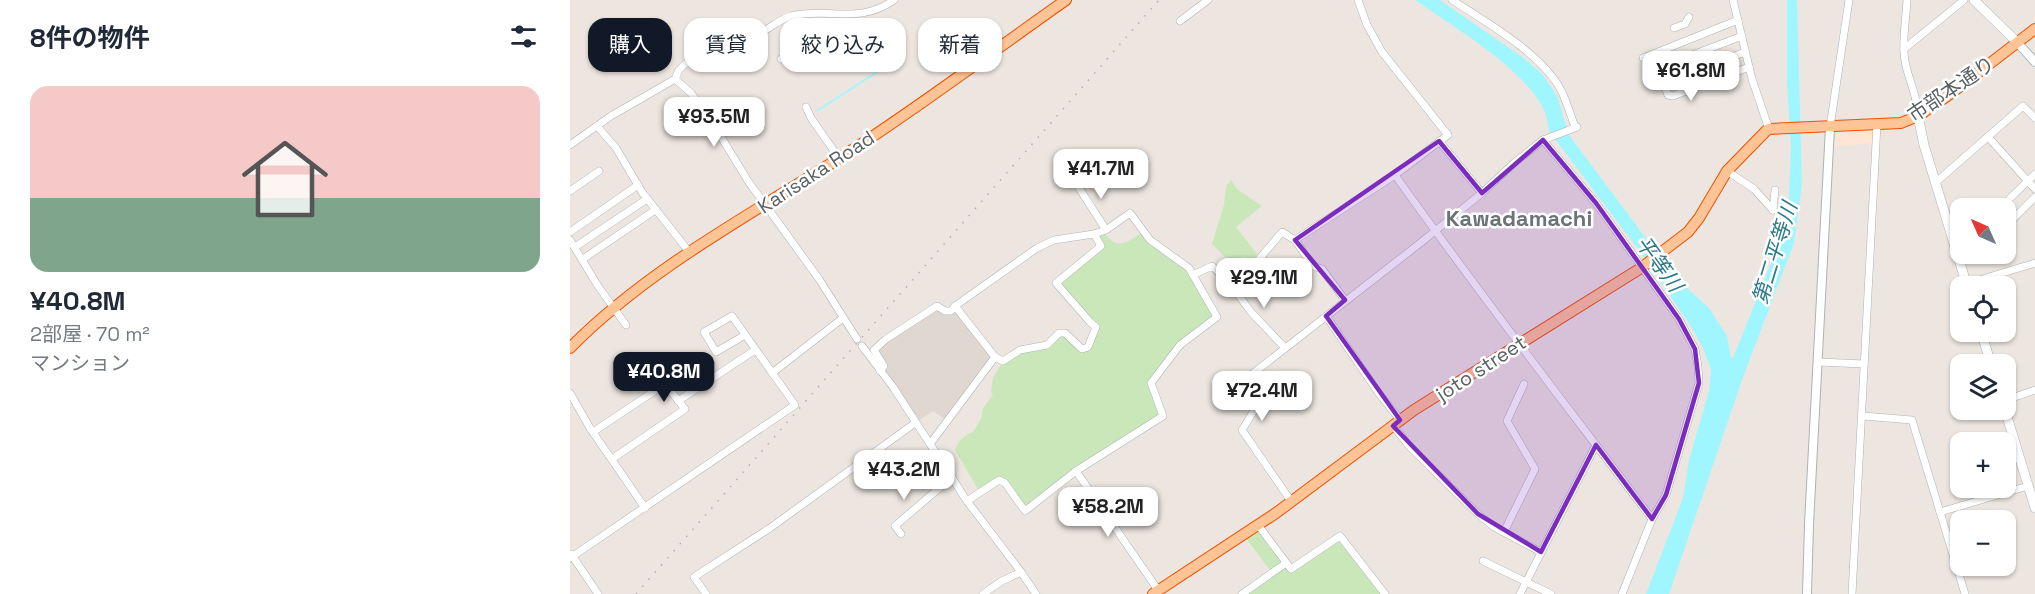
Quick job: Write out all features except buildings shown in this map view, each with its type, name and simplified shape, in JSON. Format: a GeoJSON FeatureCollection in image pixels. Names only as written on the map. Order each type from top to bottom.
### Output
{"type":"FeatureCollection","features":[{"type":"Feature","properties":{"kind":"highway","name":"Karisaka Road"},"geometry":{"type":"LineString","coordinates":[[570,348],[613,308],[690,253],[904,115],[1066,0]]}},
{"type":"Feature","properties":{"kind":"highway","name":"市部本通り"},"geometry":{"type":"LineString","coordinates":[[1769,129],[1901,123],[1918,116],[2035,29]]}},
{"type":"Feature","properties":{"kind":"highway","name":"joto street"},"geometry":{"type":"LineString","coordinates":[[1156,592],[1258,525],[1396,423],[1663,253],[1688,232],[1727,171],[1769,129]]}},
{"type":"Feature","properties":{"kind":"main road"},"geometry":{"type":"LineString","coordinates":[[1974,0],[2017,42]]}},
{"type":"Feature","properties":{"kind":"main road"},"geometry":{"type":"LineString","coordinates":[[1918,116],[1935,183],[1964,276]]}},
{"type":"Feature","properties":{"kind":"main road"},"geometry":{"type":"LineString","coordinates":[[2008,420],[2035,508]]}},
{"type":"Feature","properties":{"kind":"street"},"geometry":{"type":"LineString","coordinates":[[570,145],[675,79],[685,64],[763,32],[787,17],[808,13],[851,16],[880,9],[894,0]]}},
{"type":"Feature","properties":{"kind":"street"},"geometry":{"type":"LineString","coordinates":[[1180,21],[1208,0]]}},
{"type":"Feature","properties":{"kind":"street"},"geometry":{"type":"LineString","coordinates":[[1294,240],[1395,175],[1448,135],[1382,52],[1366,25],[1358,0]]}},
{"type":"Feature","properties":{"kind":"street"},"geometry":{"type":"LineString","coordinates":[[1291,501],[1242,429],[1255,409],[1238,385],[1435,231],[1543,140],[1575,127],[1562,91],[1542,64],[1518,44],[1452,0]]}},
{"type":"Feature","properties":{"kind":"street"},"geometry":{"type":"LineString","coordinates":[[1733,0],[1749,67],[1769,129]]}},
{"type":"Feature","properties":{"kind":"street"},"geometry":{"type":"LineString","coordinates":[[1807,594],[1830,127],[1849,0]]}},
{"type":"Feature","properties":{"kind":"street"},"geometry":{"type":"LineString","coordinates":[[1907,0],[1904,49],[1906,66],[1918,105],[1918,116]]}},
{"type":"Feature","properties":{"kind":"street"},"geometry":{"type":"LineString","coordinates":[[1904,49],[1964,0]]}},
{"type":"Feature","properties":{"kind":"street"},"geometry":{"type":"LineString","coordinates":[[1642,58],[1738,20]]}},
{"type":"Feature","properties":{"kind":"street"},"geometry":{"type":"LineString","coordinates":[[1674,28],[1687,21],[1691,38]]}},
{"type":"Feature","properties":{"kind":"street"},"geometry":{"type":"LineString","coordinates":[[1647,72],[1742,36]]}},
{"type":"Feature","properties":{"kind":"street"},"geometry":{"type":"LineString","coordinates":[[2017,42],[2035,62]]}},
{"type":"Feature","properties":{"kind":"street"},"geometry":{"type":"LineString","coordinates":[[1664,83],[1745,52]]}},
{"type":"Feature","properties":{"kind":"street"},"geometry":{"type":"LineString","coordinates":[[1658,68],[1668,95],[1673,96],[1749,67]]}},
{"type":"Feature","properties":{"kind":"street"},"geometry":{"type":"LineString","coordinates":[[675,79],[691,93],[712,122],[748,181],[819,279],[857,339]]}},
{"type":"Feature","properties":{"kind":"street"},"geometry":{"type":"LineString","coordinates":[[806,106],[811,118],[839,158]]}},
{"type":"Feature","properties":{"kind":"street"},"geometry":{"type":"LineString","coordinates":[[1935,183],[2023,106],[2035,118]]}},
{"type":"Feature","properties":{"kind":"street"},"geometry":{"type":"LineString","coordinates":[[1852,594],[1877,124]]}},
{"type":"Feature","properties":{"kind":"street"},"geometry":{"type":"LineString","coordinates":[[597,126],[616,148],[655,210],[690,253]]}},
{"type":"Feature","properties":{"kind":"street"},"geometry":{"type":"LineString","coordinates":[[1988,137],[2035,189]]}},
{"type":"Feature","properties":{"kind":"street"},"geometry":{"type":"LineString","coordinates":[[1543,140],[1596,202],[1679,319],[1695,349],[1698,366],[1699,383],[1666,495],[1652,519],[1622,594]]}},
{"type":"Feature","properties":{"kind":"street"},"geometry":{"type":"LineString","coordinates":[[1439,141],[1482,193]]}},
{"type":"Feature","properties":{"kind":"street"},"geometry":{"type":"LineString","coordinates":[[570,191],[599,171]]}},
{"type":"Feature","properties":{"kind":"street"},"geometry":{"type":"LineString","coordinates":[[1727,171],[1754,189],[1773,210],[1775,190]]}},
{"type":"Feature","properties":{"kind":"street"},"geometry":{"type":"LineString","coordinates":[[2010,198],[2035,174]]}},
{"type":"Feature","properties":{"kind":"street"},"geometry":{"type":"LineString","coordinates":[[1395,175],[1652,519]]}},
{"type":"Feature","properties":{"kind":"street"},"geometry":{"type":"LineString","coordinates":[[1076,183],[1106,230]]}},
{"type":"Feature","properties":{"kind":"street"},"geometry":{"type":"LineString","coordinates":[[570,232],[638,185]]}},
{"type":"Feature","properties":{"kind":"street"},"geometry":{"type":"LineString","coordinates":[[2016,216],[2035,197]]}},
{"type":"Feature","properties":{"kind":"street"},"geometry":{"type":"LineString","coordinates":[[575,247],[647,199]]}},
{"type":"Feature","properties":{"kind":"street"},"geometry":{"type":"LineString","coordinates":[[583,259],[655,210]]}},
{"type":"Feature","properties":{"kind":"street"},"geometry":{"type":"LineString","coordinates":[[880,371],[884,366],[874,351],[886,339],[937,306],[945,311],[951,311],[1037,248],[1054,240],[1106,230],[1130,213],[1150,240],[1189,268],[1217,317],[1180,345],[1151,383],[1163,416],[1076,471],[1025,511],[1005,483],[999,480],[967,501]]}},
{"type":"Feature","properties":{"kind":"street"},"geometry":{"type":"LineString","coordinates":[[1228,282],[1255,264],[1282,232],[1294,240],[1313,266],[1322,269],[1345,300]]}},
{"type":"Feature","properties":{"kind":"street"},"geometry":{"type":"LineString","coordinates":[[955,306],[995,357],[1003,361],[1020,350],[1047,345],[1059,333],[1065,333],[1082,349],[1088,346],[1096,327],[1056,283],[1101,246],[1094,234]]}},
{"type":"Feature","properties":{"kind":"street"},"geometry":{"type":"LineString","coordinates":[[570,240],[626,325]]}},
{"type":"Feature","properties":{"kind":"street"},"geometry":{"type":"LineString","coordinates":[[1995,276],[2035,263]]}},
{"type":"Feature","properties":{"kind":"street"},"geometry":{"type":"LineString","coordinates":[[1193,275],[1212,266],[1285,348]]}},
{"type":"Feature","properties":{"kind":"street"},"geometry":{"type":"LineString","coordinates":[[598,594],[571,556],[795,405],[732,316],[704,332],[716,352],[745,335]]}},
{"type":"Feature","properties":{"kind":"street"},"geometry":{"type":"LineString","coordinates":[[1326,316],[1378,392],[1411,448],[1494,527],[1540,552]]}},
{"type":"Feature","properties":{"kind":"street"},"geometry":{"type":"LineString","coordinates":[[772,373],[843,318]]}},
{"type":"Feature","properties":{"kind":"street"},"geometry":{"type":"LineString","coordinates":[[862,346],[893,387],[967,501],[1036,594]]}},
{"type":"Feature","properties":{"kind":"street"},"geometry":{"type":"LineString","coordinates":[[678,401],[755,350]]}},
{"type":"Feature","properties":{"kind":"street"},"geometry":{"type":"LineString","coordinates":[[930,444],[995,357]]}},
{"type":"Feature","properties":{"kind":"street"},"geometry":{"type":"LineString","coordinates":[[1819,362],[1864,364]]}},
{"type":"Feature","properties":{"kind":"street"},"geometry":{"type":"LineString","coordinates":[[593,432],[665,384],[685,409],[612,459]]}},
{"type":"Feature","properties":{"kind":"street"},"geometry":{"type":"LineString","coordinates":[[1504,532],[1535,469],[1507,421],[1524,384]]}},
{"type":"Feature","properties":{"kind":"street"},"geometry":{"type":"LineString","coordinates":[[2016,396],[2035,390]]}},
{"type":"Feature","properties":{"kind":"street"},"geometry":{"type":"LineString","coordinates":[[570,393],[593,432],[645,508]]}},
{"type":"Feature","properties":{"kind":"street"},"geometry":{"type":"LineString","coordinates":[[1863,416],[1912,420],[1965,594]]}},
{"type":"Feature","properties":{"kind":"street"},"geometry":{"type":"LineString","coordinates":[[706,594],[694,577],[770,528],[915,423]]}},
{"type":"Feature","properties":{"kind":"street"},"geometry":{"type":"LineString","coordinates":[[1520,594],[1596,444]]}},
{"type":"Feature","properties":{"kind":"street"},"geometry":{"type":"LineString","coordinates":[[1076,471],[1156,592]]}},
{"type":"Feature","properties":{"kind":"street"},"geometry":{"type":"LineString","coordinates":[[902,534],[895,526],[952,477]]}},
{"type":"Feature","properties":{"kind":"street"},"geometry":{"type":"LineString","coordinates":[[1940,512],[2028,486]]}},
{"type":"Feature","properties":{"kind":"street"},"geometry":{"type":"LineString","coordinates":[[1258,525],[1291,569],[1340,536],[1385,594]]}},
{"type":"Feature","properties":{"kind":"street"},"geometry":{"type":"LineString","coordinates":[[1483,561],[1551,594]]}},
{"type":"Feature","properties":{"kind":"street"},"geometry":{"type":"LineString","coordinates":[[1242,594],[1286,563]]}},
{"type":"Feature","properties":{"kind":"street"},"geometry":{"type":"LineString","coordinates":[[983,594],[1021,572]]}},
{"type":"Feature","properties":{"kind":"highlighted area"},"geometry":{"type":"Polygon","coordinates":[[[1543,140],[1596,203],[1679,319],[1695,349],[1699,383],[1666,495],[1652,519],[1596,445],[1541,552],[1478,514],[1393,426],[1400,420],[1326,316],[1345,300],[1295,240],[1439,141],[1482,193],[1543,140]]]}},
{"type":"Feature","properties":{"kind":"shaded area"},"geometry":{"type":"Polygon","coordinates":[[[1874,127],[1873,143],[1835,146],[1837,131],[1874,127]]]}},
{"type":"Feature","properties":{"kind":"shaded area"},"geometry":{"type":"Polygon","coordinates":[[[937,306],[945,311],[955,306],[995,357],[947,421],[933,411],[915,423],[874,351],[937,306]]]}},
{"type":"Feature","properties":{"kind":"green space"},"geometry":{"type":"Polygon","coordinates":[[[1231,180],[1237,189],[1262,206],[1236,227],[1257,254],[1252,261],[1244,257],[1235,267],[1212,244],[1224,205],[1226,186],[1231,180]]]}},
{"type":"Feature","properties":{"kind":"green space"},"geometry":{"type":"Polygon","coordinates":[[[1104,232],[1113,242],[1122,243],[1143,232],[1189,268],[1217,317],[1193,335],[1151,383],[1163,416],[1076,471],[1025,511],[1005,480],[979,491],[955,450],[962,439],[973,432],[981,419],[983,408],[993,395],[991,392],[993,378],[1003,361],[1020,350],[1047,345],[1059,333],[1081,348],[1088,346],[1096,327],[1056,283],[1101,247],[1094,234],[1104,232]]]}},
{"type":"Feature","properties":{"kind":"green space"},"geometry":{"type":"Polygon","coordinates":[[[1258,529],[1291,571],[1338,540],[1381,594],[1243,594],[1273,574],[1245,537],[1258,529]]]}},
{"type":"Feature","properties":{"kind":"water"},"geometry":{"type":"Polygon","coordinates":[[[1415,0],[1440,0],[1525,59],[1543,75],[1557,96],[1569,135],[1674,276],[1709,308],[1727,336],[1731,358],[1733,358],[1772,261],[1780,225],[1788,215],[1791,148],[1787,84],[1787,0],[1797,0],[1802,184],[1794,243],[1743,377],[1669,594],[1646,594],[1683,498],[1689,460],[1709,391],[1711,370],[1703,348],[1641,253],[1549,131],[1545,112],[1536,96],[1506,65],[1415,0]]]}},
{"type":"Feature","properties":{"kind":"waterway"},"geometry":{"type":"LineString","coordinates":[[817,111],[877,72]]}},
{"type":"Feature","properties":{"kind":"railway"},"geometry":{"type":"LineString","coordinates":[[636,594],[1159,0]]}},
{"type":"Feature","properties":{"kind":"district","name":"Kawadamachi"},"geometry":{"type":"Point","coordinates":[1519,218]}},
{"type":"Feature","properties":{"kind":"water label","name":"第二平等川"},"geometry":{"type":"Point","coordinates":[1775,253]}},
{"type":"Feature","properties":{"kind":"water label","name":"平等川"},"geometry":{"type":"Point","coordinates":[1659,264]}}]}
